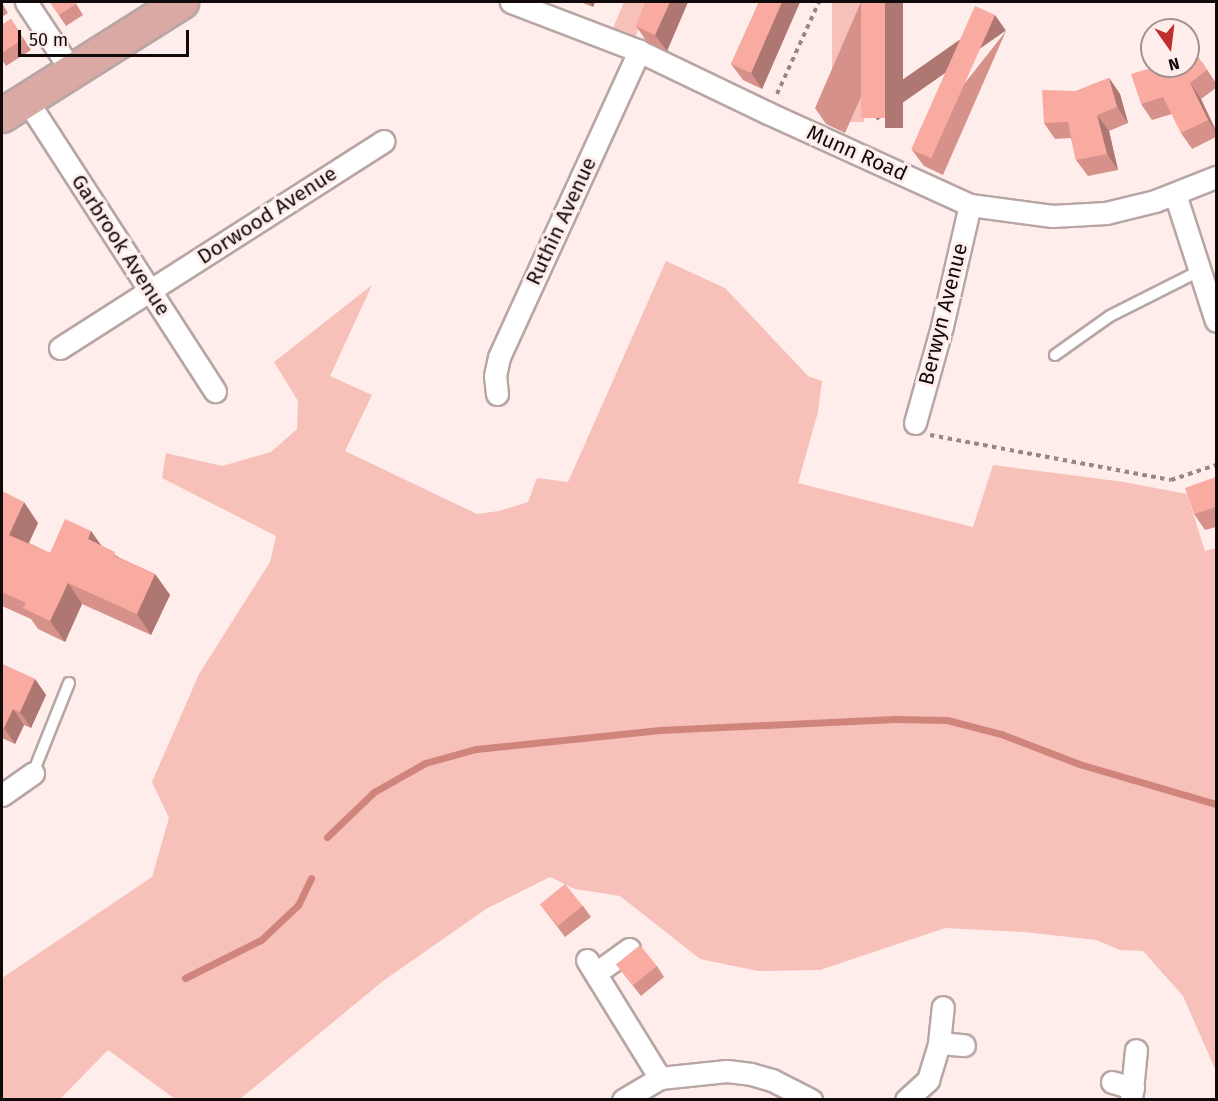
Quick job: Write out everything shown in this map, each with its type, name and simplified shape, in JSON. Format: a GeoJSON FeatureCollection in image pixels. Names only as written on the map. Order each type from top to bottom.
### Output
{"type":"FeatureCollection","features":[{"type":"Feature","properties":{"kind":"main road"},"geometry":{"type":"LineString","coordinates":[[14,107],[181,2]]}},
{"type":"Feature","properties":{"kind":"street"},"geometry":{"type":"LineString","coordinates":[[26,2],[71,70]]}},
{"type":"Feature","properties":{"kind":"street","name":"Munn Road"},"geometry":{"type":"LineString","coordinates":[[511,2],[639,51],[970,205],[1023,214],[1106,213],[1175,194],[1216,177]]}},
{"type":"Feature","properties":{"kind":"street","name":"Ruthin Avenue"},"geometry":{"type":"LineString","coordinates":[[497,394],[495,376],[499,357],[639,51]]}},
{"type":"Feature","properties":{"kind":"street","name":"Garbrook Avenue"},"geometry":{"type":"LineString","coordinates":[[14,107],[150,290],[215,391]]}},
{"type":"Feature","properties":{"kind":"street","name":"Dorwood Avenue"},"geometry":{"type":"LineString","coordinates":[[60,348],[384,141]]}},
{"type":"Feature","properties":{"kind":"street"},"geometry":{"type":"LineString","coordinates":[[1175,194],[1216,321]]}},
{"type":"Feature","properties":{"kind":"street","name":"Berwyn Avenue"},"geometry":{"type":"LineString","coordinates":[[915,423],[942,326],[970,205]]}},
{"type":"Feature","properties":{"kind":"street"},"geometry":{"type":"LineString","coordinates":[[2,795],[33,773]]}},
{"type":"Feature","properties":{"kind":"street"},"geometry":{"type":"LineString","coordinates":[[629,949],[591,966],[660,1078]]}},
{"type":"Feature","properties":{"kind":"street"},"geometry":{"type":"LineString","coordinates":[[906,1100],[928,1080],[939,1043],[943,1007]]}},
{"type":"Feature","properties":{"kind":"street"},"geometry":{"type":"LineString","coordinates":[[939,1043],[964,1045]]}},
{"type":"Feature","properties":{"kind":"street"},"geometry":{"type":"LineString","coordinates":[[1112,1082],[1132,1094],[1136,1050]]}},
{"type":"Feature","properties":{"kind":"street"},"geometry":{"type":"LineString","coordinates":[[623,1100],[660,1078],[716,1072],[752,1074],[812,1100]]}},
{"type":"Feature","properties":{"kind":"lane"},"geometry":{"type":"LineString","coordinates":[[1055,355],[1110,316],[1199,271]]}},
{"type":"Feature","properties":{"kind":"lane"},"geometry":{"type":"LineString","coordinates":[[33,773],[69,683]]}},
{"type":"Feature","properties":{"kind":"path"},"geometry":{"type":"LineString","coordinates":[[768,113],[819,2]]}},
{"type":"Feature","properties":{"kind":"path"},"geometry":{"type":"LineString","coordinates":[[915,423],[922,434],[1172,480],[1216,465]]}},
{"type":"Feature","properties":{"kind":"shaded area"},"geometry":{"type":"Polygon","coordinates":[[[624,2],[650,2],[633,42],[611,33],[624,2]]]}},
{"type":"Feature","properties":{"kind":"shaded area"},"geometry":{"type":"Polygon","coordinates":[[[832,2],[864,2],[864,122],[832,122],[832,2]]]}},
{"type":"Feature","properties":{"kind":"shaded area"},"geometry":{"type":"Polygon","coordinates":[[[666,261],[725,288],[808,376],[822,381],[818,412],[798,483],[973,527],[993,465],[1124,482],[1187,494],[1205,551],[1216,548],[1216,1071],[1183,996],[1143,951],[1120,950],[1096,940],[1024,932],[945,928],[820,970],[758,971],[700,959],[620,896],[575,889],[550,877],[486,909],[383,981],[240,1099],[175,1099],[108,1050],[60,1099],[2,1100],[2,978],[152,877],[169,818],[152,782],[199,674],[270,562],[276,536],[162,478],[166,453],[222,466],[271,452],[297,429],[298,401],[274,362],[372,285],[330,376],[372,395],[345,451],[477,514],[499,511],[528,502],[537,478],[568,482],[666,261]]]}},
{"type":"Feature","properties":{"kind":"building"},"geometry":{"type":"Polygon","coordinates":[[[50,2],[74,2],[76,4],[59,15],[50,2]]]}},
{"type":"Feature","properties":{"kind":"building"},"geometry":{"type":"Polygon","coordinates":[[[646,2],[670,2],[655,35],[636,26],[646,2]]]}},
{"type":"Feature","properties":{"kind":"building"},"geometry":{"type":"Polygon","coordinates":[[[759,2],[782,2],[751,73],[731,64],[759,2]]]}},
{"type":"Feature","properties":{"kind":"building"},"geometry":{"type":"Polygon","coordinates":[[[861,2],[885,2],[885,118],[861,118],[861,2]]]}},
{"type":"Feature","properties":{"kind":"building"},"geometry":{"type":"Polygon","coordinates":[[[975,6],[995,15],[931,158],[911,149],[975,6]]]}},
{"type":"Feature","properties":{"kind":"building"},"geometry":{"type":"Polygon","coordinates":[[[11,19],[23,39],[2,53],[2,25],[11,19]]]}},
{"type":"Feature","properties":{"kind":"building"},"geometry":{"type":"Polygon","coordinates":[[[1200,60],[1207,70],[1200,75],[1200,60]]]}},
{"type":"Feature","properties":{"kind":"building"},"geometry":{"type":"Polygon","coordinates":[[[1140,71],[1140,78],[1197,78],[1190,83],[1208,120],[1181,133],[1163,97],[1141,104],[1131,74],[1140,71]]]}},
{"type":"Feature","properties":{"kind":"building"},"geometry":{"type":"Polygon","coordinates":[[[1109,78],[1117,107],[1097,115],[1107,154],[1076,160],[1068,122],[1044,123],[1042,90],[1076,91],[1109,78]]]}},
{"type":"Feature","properties":{"kind":"building"},"geometry":{"type":"Polygon","coordinates":[[[1216,477],[1216,507],[1194,514],[1185,488],[1216,477]]]}},
{"type":"Feature","properties":{"kind":"building"},"geometry":{"type":"Polygon","coordinates":[[[2,491],[24,502],[9,535],[50,553],[65,519],[91,531],[88,539],[115,552],[114,556],[155,574],[137,614],[68,583],[50,621],[23,608],[26,603],[2,592],[2,491]]]}},
{"type":"Feature","properties":{"kind":"building"},"geometry":{"type":"Polygon","coordinates":[[[2,664],[35,679],[20,712],[13,709],[4,728],[2,727],[2,664]]]}},
{"type":"Feature","properties":{"kind":"building"},"geometry":{"type":"Polygon","coordinates":[[[565,884],[583,906],[558,926],[540,904],[565,884]]]}},
{"type":"Feature","properties":{"kind":"building"},"geometry":{"type":"Polygon","coordinates":[[[640,945],[657,966],[633,985],[616,965],[640,945]]]}},
{"type":"Feature","properties":{"kind":"waterway"},"geometry":{"type":"LineString","coordinates":[[327,837],[374,792],[425,763],[476,749],[660,730],[895,719],[947,720],[1001,734],[1079,764],[1216,804]]}},
{"type":"Feature","properties":{"kind":"waterway"},"geometry":{"type":"LineString","coordinates":[[185,978],[261,940],[298,905],[311,878]]}}]}
